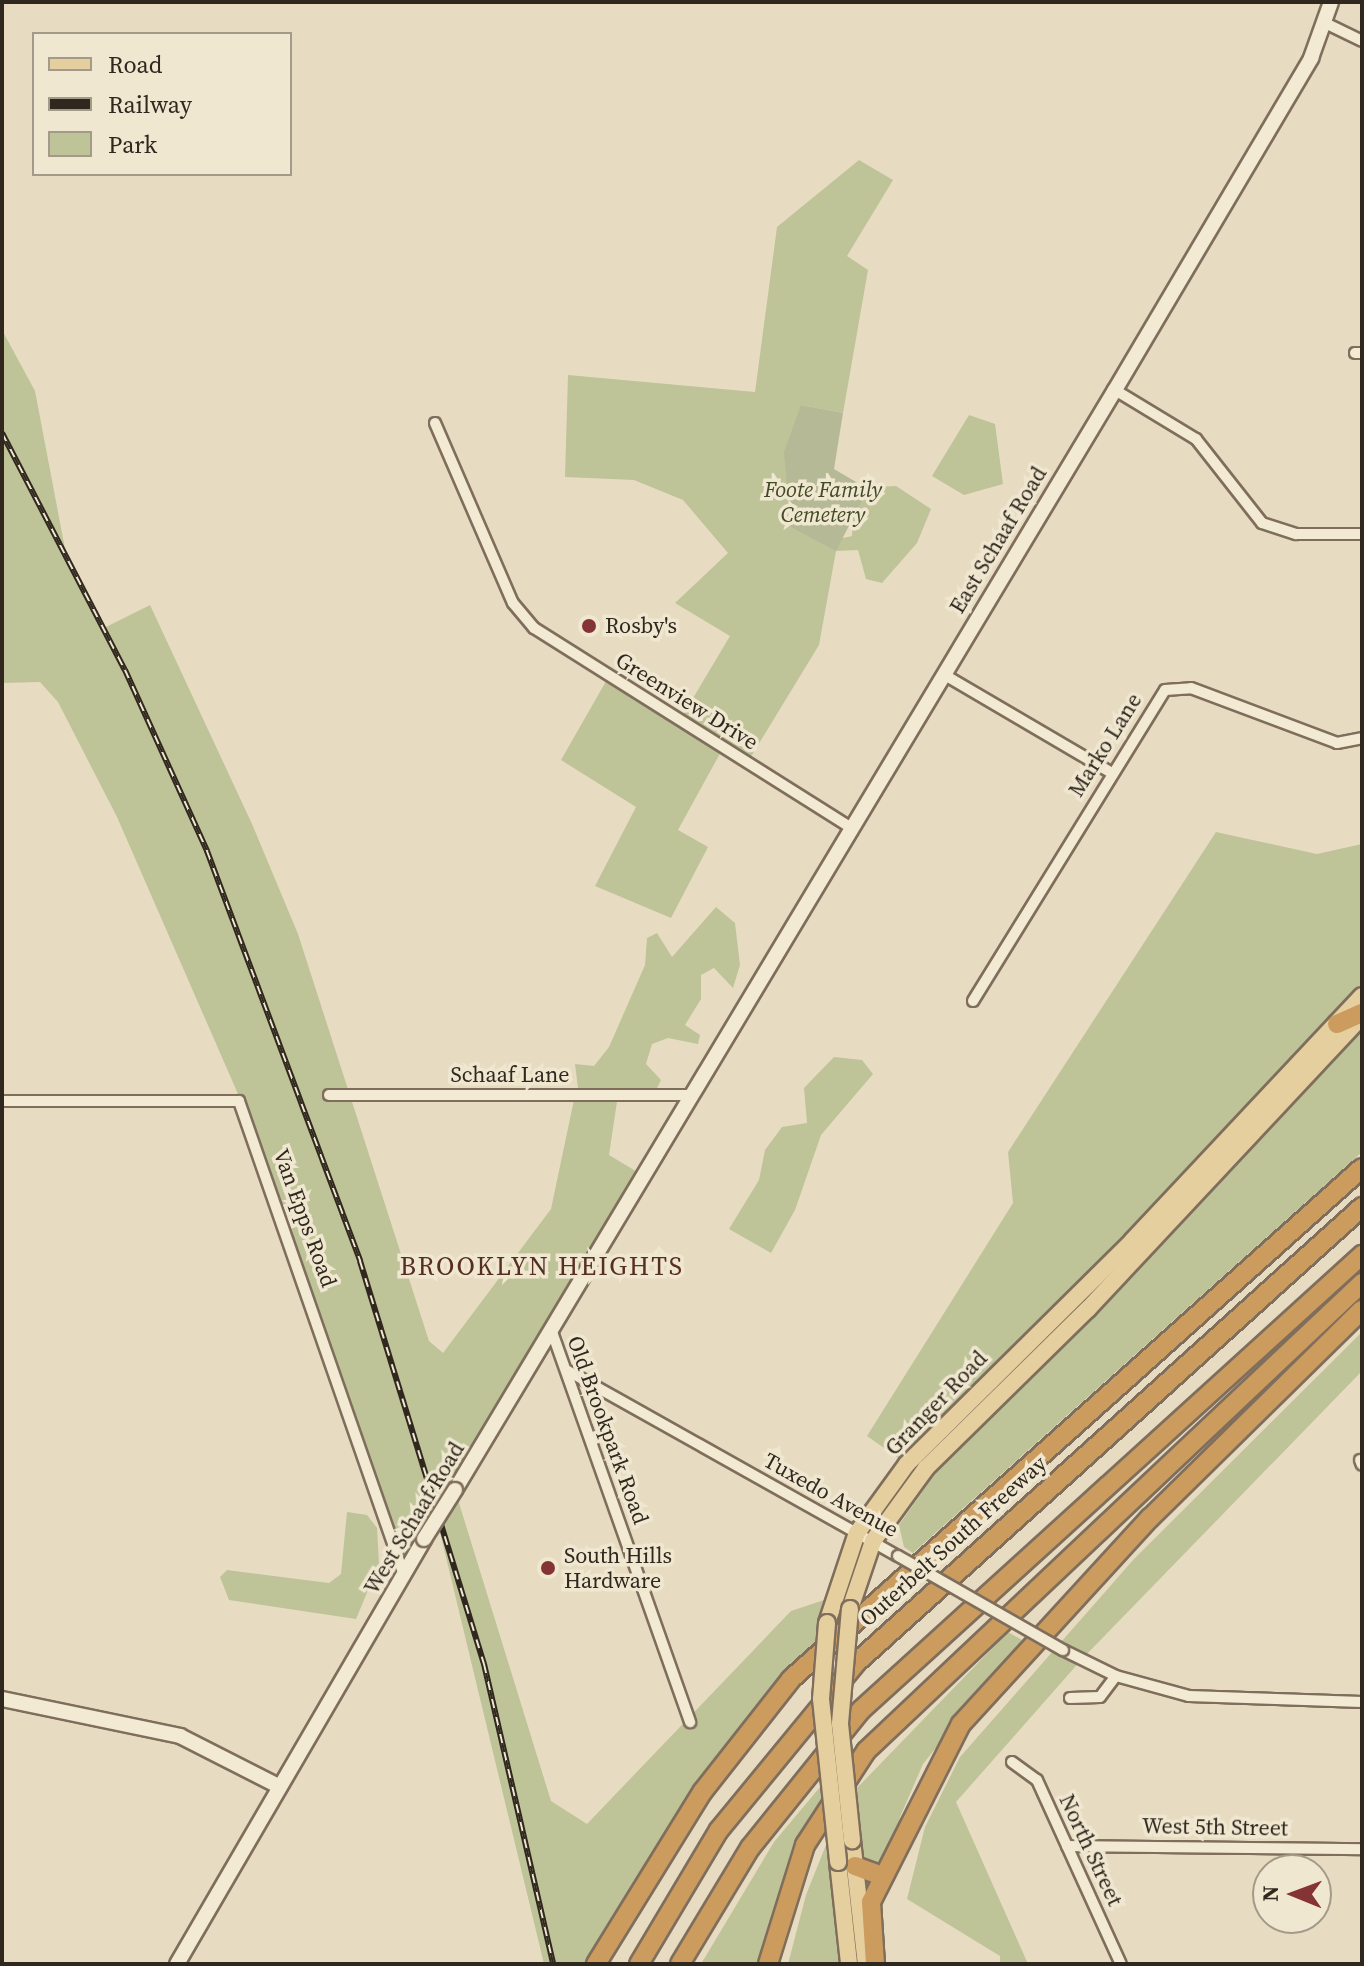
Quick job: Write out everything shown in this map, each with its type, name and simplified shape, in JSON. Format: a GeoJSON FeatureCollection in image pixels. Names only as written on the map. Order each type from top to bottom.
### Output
{"type":"FeatureCollection","features":[{"type":"Feature","properties":{"kind":"highway"},"geometry":{"type":"LineString","coordinates":[[1337,1024],[1362,1014]]}},
{"type":"Feature","properties":{"kind":"highway"},"geometry":{"type":"LineString","coordinates":[[596,1964],[703,1791],[791,1679],[1362,1168]]}},
{"type":"Feature","properties":{"kind":"highway","name":"Outerbelt South Freeway"},"geometry":{"type":"LineString","coordinates":[[639,1964],[719,1830],[838,1681],[1362,1207]]}},
{"type":"Feature","properties":{"kind":"highway"},"geometry":{"type":"LineString","coordinates":[[680,1964],[750,1848],[861,1710],[1362,1255]]}},
{"type":"Feature","properties":{"kind":"highway"},"geometry":{"type":"LineString","coordinates":[[768,1964],[777,1926],[825,1807],[888,1727],[1362,1283]]}},
{"type":"Feature","properties":{"kind":"highway"},"geometry":{"type":"LineString","coordinates":[[875,1964],[870,1909],[882,1876],[973,1708],[1192,1474],[1362,1310]]}},
{"type":"Feature","properties":{"kind":"highway"},"geometry":{"type":"LineString","coordinates":[[846,1864],[882,1876]]}},
{"type":"Feature","properties":{"kind":"highway"},"geometry":{"type":"LineString","coordinates":[[777,1926],[778,1964]]}},
{"type":"Feature","properties":{"kind":"main road","name":"Granger Road"},"geometry":{"type":"LineString","coordinates":[[866,1964],[846,1864],[821,1699],[827,1623],[857,1533],[958,1408],[1122,1251],[1362,996]]}},
{"type":"Feature","properties":{"kind":"main road","name":"Granger Road"},"geometry":{"type":"LineString","coordinates":[[849,1964],[846,1864],[852,1840],[840,1724],[850,1609],[873,1541],[926,1468],[1088,1309],[1362,1014]]}},
{"type":"Feature","properties":{"kind":"street","name":"East Schaaf Road"},"geometry":{"type":"LineString","coordinates":[[691,1095],[1115,390],[1325,23],[1331,2]]}},
{"type":"Feature","properties":{"kind":"street"},"geometry":{"type":"LineString","coordinates":[[1325,23],[1362,41]]}},
{"type":"Feature","properties":{"kind":"street"},"geometry":{"type":"LineString","coordinates":[[1115,390],[1196,439],[1262,523],[1296,534],[1362,534]]}},
{"type":"Feature","properties":{"kind":"street","name":"Greenview Drive"},"geometry":{"type":"LineString","coordinates":[[435,423],[513,603],[534,628],[850,827]]}},
{"type":"Feature","properties":{"kind":"street"},"geometry":{"type":"LineString","coordinates":[[943,674],[1110,772]]}},
{"type":"Feature","properties":{"kind":"street","name":"Marko Lane"},"geometry":{"type":"LineString","coordinates":[[973,1001],[1157,697],[1181,685],[1337,743],[1362,738]]}},
{"type":"Feature","properties":{"kind":"street","name":"Schaaf Lane"},"geometry":{"type":"LineString","coordinates":[[329,1095],[691,1095]]}},
{"type":"Feature","properties":{"kind":"street","name":"West Schaaf Road"},"geometry":{"type":"LineString","coordinates":[[177,1964],[424,1539],[552,1332],[691,1095]]}},
{"type":"Feature","properties":{"kind":"street","name":"Van Epps Road"},"geometry":{"type":"LineString","coordinates":[[2,1101],[239,1101],[404,1575]]}},
{"type":"Feature","properties":{"kind":"street","name":"Old Brookpark Road"},"geometry":{"type":"LineString","coordinates":[[552,1332],[690,1722]]}},
{"type":"Feature","properties":{"kind":"street","name":"Tuxedo Avenue"},"geometry":{"type":"LineString","coordinates":[[568,1371],[1063,1650],[1116,1676],[1212,1699],[1362,1702]]}},
{"type":"Feature","properties":{"kind":"street"},"geometry":{"type":"LineString","coordinates":[[1070,1698],[1100,1697],[1116,1676]]}},
{"type":"Feature","properties":{"kind":"street"},"geometry":{"type":"LineString","coordinates":[[2,1699],[180,1736],[280,1787]]}},
{"type":"Feature","properties":{"kind":"street"},"geometry":{"type":"LineString","coordinates":[[1338,1702],[1362,1709]]}},
{"type":"Feature","properties":{"kind":"street","name":"North Street"},"geometry":{"type":"LineString","coordinates":[[1012,1762],[1037,1780],[1121,1964]]}},
{"type":"Feature","properties":{"kind":"street","name":"West 5th Street"},"geometry":{"type":"LineString","coordinates":[[1067,1846],[1362,1849]]}},
{"type":"Feature","properties":{"kind":"green space"},"geometry":{"type":"Polygon","coordinates":[[[859,160],[893,180],[847,256],[868,270],[843,413],[801,405],[843,538],[852,536],[855,488],[896,486],[931,509],[917,543],[882,583],[866,579],[858,550],[836,551],[819,645],[747,763],[723,748],[678,830],[708,847],[671,918],[595,886],[636,807],[561,760],[609,676],[680,720],[730,636],[675,603],[728,553],[683,500],[634,480],[565,477],[568,375],[755,392],[777,227],[859,160]]]}},
{"type":"Feature","properties":{"kind":"green space"},"geometry":{"type":"Polygon","coordinates":[[[2,330],[35,391],[66,554],[104,628],[150,605],[252,824],[298,934],[429,1341],[443,1353],[551,1209],[575,1095],[618,1095],[609,1155],[644,1176],[455,1490],[551,1801],[587,1824],[791,1611],[833,1597],[824,1638],[753,1724],[596,1964],[544,1964],[437,1520],[404,1575],[245,1110],[117,817],[58,702],[40,682],[2,683],[2,330]]]}},
{"type":"Feature","properties":{"kind":"green space","name":"Foote Family Cemetery"},"geometry":{"type":"Polygon","coordinates":[[[801,405],[843,413],[834,469],[868,489],[836,551],[791,527],[784,452],[801,405]]]}},
{"type":"Feature","properties":{"kind":"green space"},"geometry":{"type":"Polygon","coordinates":[[[969,415],[995,424],[1003,484],[964,495],[932,476],[969,415]]]}},
{"type":"Feature","properties":{"kind":"green space"},"geometry":{"type":"Polygon","coordinates":[[[1216,832],[1317,854],[1362,844],[1362,996],[907,1464],[867,1436],[1013,1203],[1008,1152],[1216,832]]]}},
{"type":"Feature","properties":{"kind":"green space"},"geometry":{"type":"Polygon","coordinates":[[[716,907],[735,923],[740,965],[733,988],[714,968],[701,975],[701,999],[685,1025],[700,1035],[698,1044],[668,1038],[652,1044],[646,1064],[661,1080],[657,1088],[578,1088],[575,1064],[594,1066],[609,1047],[645,965],[647,938],[657,933],[672,957],[716,907]]]}},
{"type":"Feature","properties":{"kind":"green space"},"geometry":{"type":"Polygon","coordinates":[[[1362,1031],[1362,1152],[913,1553],[904,1547],[899,1525],[934,1475],[1362,1031]]]}},
{"type":"Feature","properties":{"kind":"green space"},"geometry":{"type":"Polygon","coordinates":[[[834,1057],[862,1060],[873,1074],[821,1135],[795,1210],[771,1253],[729,1229],[759,1180],[765,1150],[782,1127],[807,1123],[804,1088],[834,1057]]]}},
{"type":"Feature","properties":{"kind":"green space"},"geometry":{"type":"Polygon","coordinates":[[[1362,1332],[1362,1371],[1082,1659],[956,1802],[1028,1964],[1000,1964],[1000,1956],[907,1899],[925,1827],[960,1757],[1134,1559],[1362,1332]]]}},
{"type":"Feature","properties":{"kind":"green space"},"geometry":{"type":"Polygon","coordinates":[[[347,1512],[367,1515],[377,1528],[379,1564],[356,1619],[229,1600],[220,1577],[227,1570],[329,1583],[341,1574],[347,1512]]]}},
{"type":"Feature","properties":{"kind":"green space"},"geometry":{"type":"Polygon","coordinates":[[[1008,1632],[1022,1640],[923,1764],[900,1817],[882,1900],[881,1964],[874,1964],[857,1788],[1008,1632]]]}},
{"type":"Feature","properties":{"kind":"green space"},"geometry":{"type":"Polygon","coordinates":[[[820,1787],[822,1803],[792,1860],[759,1964],[701,1964],[774,1842],[820,1787]]]}},
{"type":"Feature","properties":{"kind":"green space"},"geometry":{"type":"Polygon","coordinates":[[[826,1845],[840,1964],[788,1964],[806,1895],[826,1845]]]}},
{"type":"Feature","properties":{"kind":"railway"},"geometry":{"type":"LineString","coordinates":[[2,433],[125,670],[207,851],[360,1261],[484,1664],[553,1964]]}},
{"type":"Feature","properties":{"kind":"place","name":"Rosby's"},"geometry":{"type":"Point","coordinates":[589,626]}},
{"type":"Feature","properties":{"kind":"place","name":"South Hills Hardware"},"geometry":{"type":"Point","coordinates":[548,1568]}},
{"type":"Feature","properties":{"kind":"district","name":"BROOKLYN HEIGHTS"},"geometry":{"type":"Point","coordinates":[542,1267]}}]}
